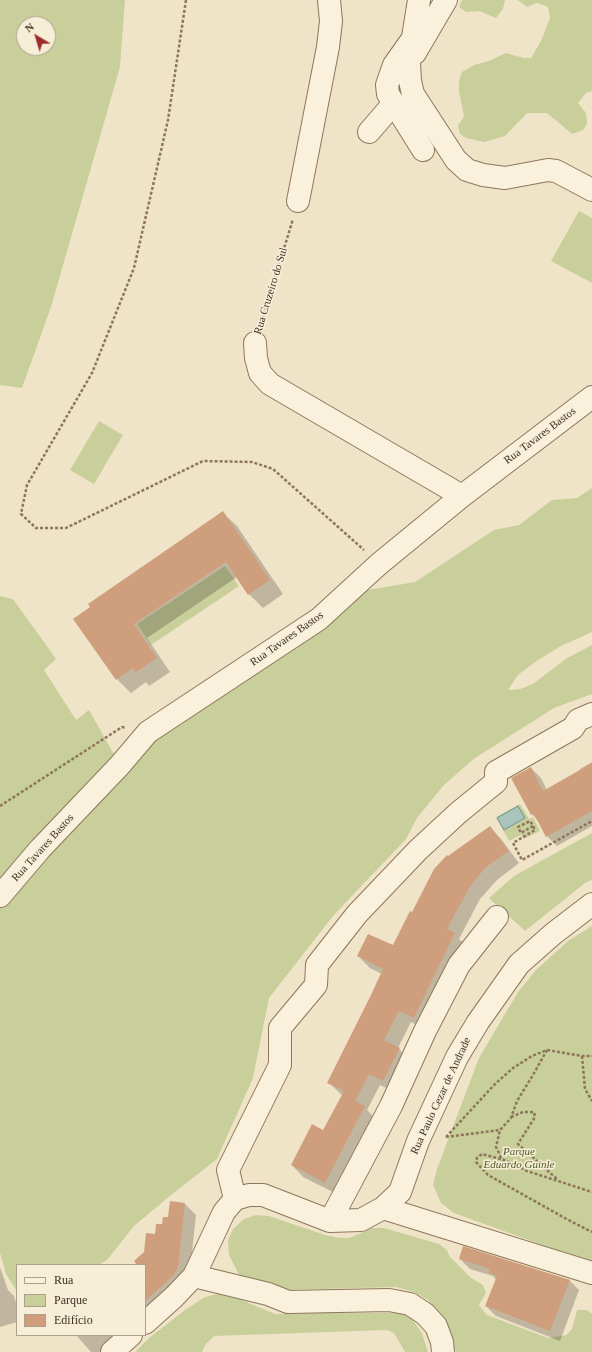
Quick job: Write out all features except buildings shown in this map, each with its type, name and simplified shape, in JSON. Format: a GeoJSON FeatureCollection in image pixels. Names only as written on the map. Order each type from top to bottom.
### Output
{"type":"FeatureCollection","features":[{"type":"Feature","properties":{"kind":"street"},"geometry":{"type":"LineString","coordinates":[[298,201],[328,47],[331,21],[329,0]]}},
{"type":"Feature","properties":{"kind":"street"},"geometry":{"type":"LineString","coordinates":[[419,0],[409,62],[410,81],[413,94],[456,160],[467,170],[483,175],[505,178],[548,170],[556,171],[592,190]]}},
{"type":"Feature","properties":{"kind":"street"},"geometry":{"type":"LineString","coordinates":[[409,62],[446,0]]}},
{"type":"Feature","properties":{"kind":"street"},"geometry":{"type":"LineString","coordinates":[[413,38],[394,65],[389,76],[387,86],[388,94],[423,150]]}},
{"type":"Feature","properties":{"kind":"street"},"geometry":{"type":"LineString","coordinates":[[369,132],[394,103]]}},
{"type":"Feature","properties":{"kind":"street","name":"Rua Cruzeiro do Sul"},"geometry":{"type":"LineString","coordinates":[[255,343],[256,358],[260,374],[270,384],[462,496]]}},
{"type":"Feature","properties":{"kind":"street","name":"Rua Tavares Bastos"},"geometry":{"type":"LineString","coordinates":[[0,896],[40,849],[120,765],[148,732],[319,619],[379,564],[462,496],[592,397]]}},
{"type":"Feature","properties":{"kind":"street"},"geometry":{"type":"LineString","coordinates":[[235,1199],[228,1170],[280,1065],[280,1028],[316,986],[317,965],[358,914],[418,850],[458,813],[496,782],[496,772],[573,728],[578,720],[592,714]]}},
{"type":"Feature","properties":{"kind":"street","name":"Rua Paulo Cezar de Andrade"},"geometry":{"type":"LineString","coordinates":[[384,1208],[400,1192],[418,1141],[457,1058],[478,1022],[520,964],[553,934],[592,904]]}},
{"type":"Feature","properties":{"kind":"street"},"geometry":{"type":"LineString","coordinates":[[330,1221],[391,1106],[425,1031],[459,965],[497,917]]}},
{"type":"Feature","properties":{"kind":"street"},"geometry":{"type":"LineString","coordinates":[[146,1322],[174,1297],[194,1276],[224,1212],[235,1199],[249,1195],[262,1195],[330,1221],[361,1220],[384,1208],[592,1273]]}},
{"type":"Feature","properties":{"kind":"street"},"geometry":{"type":"LineString","coordinates":[[194,1276],[268,1294],[288,1302],[388,1300],[410,1304],[425,1314],[436,1326],[442,1342],[443,1352]]}},
{"type":"Feature","properties":{"kind":"street"},"geometry":{"type":"LineString","coordinates":[[112,1352],[130,1336]]}},
{"type":"Feature","properties":{"kind":"path"},"geometry":{"type":"LineString","coordinates":[[186,0],[168,120],[134,268],[92,373],[27,485],[21,514],[36,528],[66,528],[203,461],[252,462],[273,469],[379,564]]}},
{"type":"Feature","properties":{"kind":"path","name":"Rua Cruzeiro do Sul"},"geometry":{"type":"LineString","coordinates":[[255,343],[298,201]]}},
{"type":"Feature","properties":{"kind":"path"},"geometry":{"type":"LineString","coordinates":[[0,806],[122,727],[148,732]]}},
{"type":"Feature","properties":{"kind":"path"},"geometry":{"type":"LineString","coordinates":[[534,826],[521,833],[518,827],[530,821],[534,826],[535,830],[513,842],[522,860],[592,821]]}},
{"type":"Feature","properties":{"kind":"path"},"geometry":{"type":"LineString","coordinates":[[446,1137],[495,1084],[532,1056],[547,1050],[582,1056],[592,1056]]}},
{"type":"Feature","properties":{"kind":"path"},"geometry":{"type":"LineString","coordinates":[[511,1118],[517,1102],[547,1050]]}},
{"type":"Feature","properties":{"kind":"path"},"geometry":{"type":"LineString","coordinates":[[582,1056],[585,1089],[592,1101]]}},
{"type":"Feature","properties":{"kind":"path"},"geometry":{"type":"LineString","coordinates":[[502,1159],[496,1147],[500,1130],[511,1118],[523,1112],[534,1112],[535,1116],[518,1144],[559,1180]]}},
{"type":"Feature","properties":{"kind":"path"},"geometry":{"type":"LineString","coordinates":[[418,1141],[500,1130]]}},
{"type":"Feature","properties":{"kind":"path"},"geometry":{"type":"LineString","coordinates":[[592,1192],[559,1180],[527,1171],[502,1159],[482,1154],[477,1158],[476,1162],[488,1175],[592,1232]]}},
{"type":"Feature","properties":{"kind":"green space"},"geometry":{"type":"Polygon","coordinates":[[[0,0],[125,0],[120,67],[51,307],[22,388],[0,385],[0,0]]]}},
{"type":"Feature","properties":{"kind":"green space"},"geometry":{"type":"Polygon","coordinates":[[[462,0],[505,0],[503,9],[496,18],[479,11],[466,12],[459,7],[462,0]]]}},
{"type":"Feature","properties":{"kind":"green space"},"geometry":{"type":"Polygon","coordinates":[[[518,0],[592,0],[592,91],[586,93],[578,103],[586,113],[587,124],[583,130],[572,134],[547,113],[527,113],[505,136],[484,142],[466,138],[460,134],[458,126],[464,116],[459,92],[459,81],[462,72],[474,65],[489,61],[506,53],[524,58],[531,58],[541,41],[550,18],[548,7],[537,3],[527,7],[518,0]]]}},
{"type":"Feature","properties":{"kind":"green space"},"geometry":{"type":"Polygon","coordinates":[[[579,211],[592,218],[592,283],[551,261],[579,211]]]}},
{"type":"Feature","properties":{"kind":"green space"},"geometry":{"type":"Polygon","coordinates":[[[99,421],[123,435],[94,484],[70,470],[99,421]]]}},
{"type":"Feature","properties":{"kind":"green space"},"geometry":{"type":"Polygon","coordinates":[[[592,488],[592,632],[561,646],[535,662],[518,675],[508,690],[520,689],[533,684],[567,658],[592,645],[592,694],[554,708],[475,758],[444,785],[417,818],[406,839],[333,916],[269,998],[253,1078],[217,1159],[134,1226],[107,1260],[101,1264],[16,1264],[16,1290],[6,1274],[0,1253],[0,596],[13,599],[56,659],[44,670],[76,720],[89,710],[112,751],[124,763],[362,591],[415,582],[494,530],[519,525],[552,500],[577,498],[592,488]]]}},
{"type":"Feature","properties":{"kind":"green space"},"geometry":{"type":"Polygon","coordinates":[[[225,566],[239,586],[151,645],[137,624],[225,566]]]}},
{"type":"Feature","properties":{"kind":"green space"},"geometry":{"type":"Polygon","coordinates":[[[520,804],[529,819],[533,817],[540,831],[524,839],[521,835],[509,841],[496,817],[520,804]]]}},
{"type":"Feature","properties":{"kind":"green space"},"geometry":{"type":"Polygon","coordinates":[[[592,833],[592,880],[585,883],[525,931],[489,898],[514,876],[592,833]]]}},
{"type":"Feature","properties":{"kind":"green space","name":"Parque Eduardo Guinle"},"geometry":{"type":"Polygon","coordinates":[[[592,926],[592,1263],[454,1213],[441,1203],[433,1185],[437,1169],[479,1058],[518,992],[536,970],[568,941],[592,926]]]}},
{"type":"Feature","properties":{"kind":"green space"},"geometry":{"type":"Polygon","coordinates":[[[256,1215],[269,1216],[325,1235],[340,1238],[349,1238],[372,1228],[384,1228],[439,1244],[447,1250],[450,1257],[471,1278],[483,1285],[486,1293],[479,1305],[487,1315],[548,1338],[566,1335],[572,1329],[577,1310],[587,1310],[592,1314],[592,1352],[456,1352],[438,1313],[428,1300],[414,1292],[396,1287],[278,1290],[256,1285],[239,1275],[229,1255],[228,1240],[233,1229],[244,1219],[256,1215]]]}},
{"type":"Feature","properties":{"kind":"green space"},"geometry":{"type":"Polygon","coordinates":[[[217,1294],[239,1299],[275,1314],[399,1313],[408,1316],[415,1323],[422,1333],[428,1352],[405,1352],[394,1333],[387,1330],[214,1336],[205,1345],[202,1352],[135,1352],[149,1338],[185,1310],[205,1297],[217,1294]]]}},
{"type":"Feature","properties":{"kind":"water"},"geometry":{"type":"Polygon","coordinates":[[[518,806],[525,818],[504,830],[497,818],[518,806]]]}}]}
